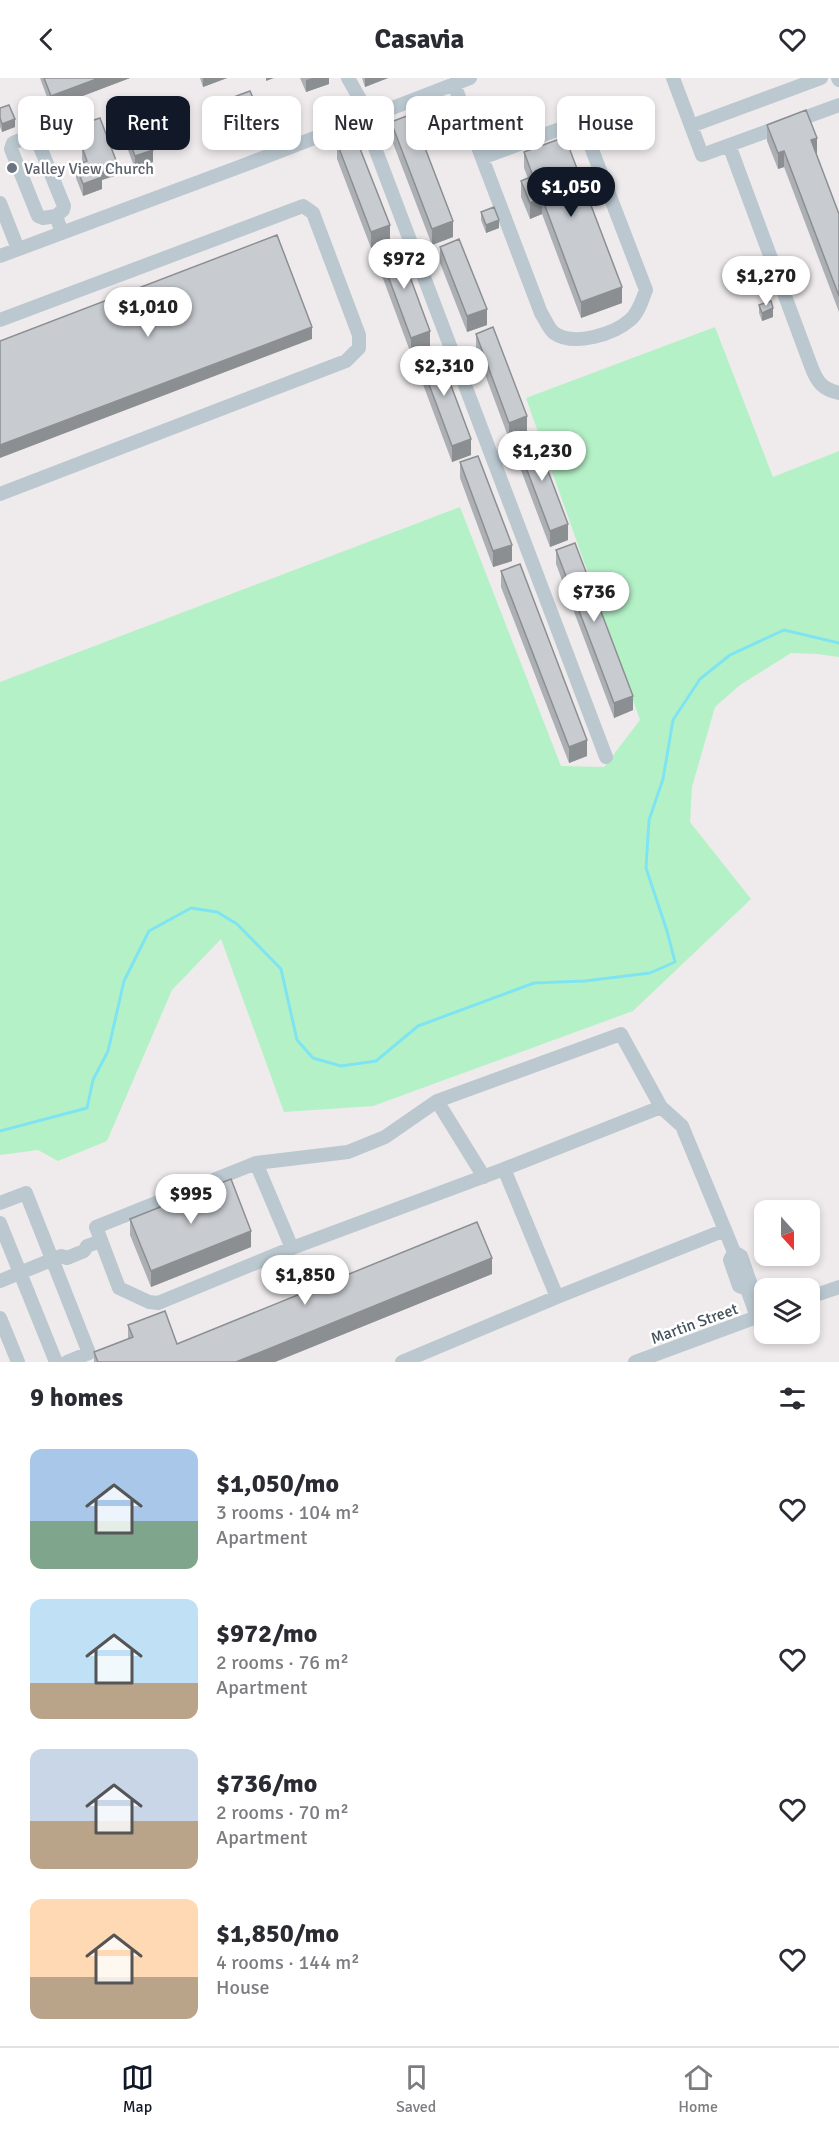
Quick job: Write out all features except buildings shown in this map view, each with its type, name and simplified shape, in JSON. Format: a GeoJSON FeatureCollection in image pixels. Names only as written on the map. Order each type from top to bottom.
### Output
{"type":"FeatureCollection","features":[{"type":"Feature","properties":{"kind":"street"},"geometry":{"type":"LineString","coordinates":[[348,78],[358,96]]}},
{"type":"Feature","properties":{"kind":"street"},"geometry":{"type":"LineString","coordinates":[[394,107],[470,78]]}},
{"type":"Feature","properties":{"kind":"street"},"geometry":{"type":"LineString","coordinates":[[672,78],[702,155],[839,105]]}},
{"type":"Feature","properties":{"kind":"street"},"geometry":{"type":"LineString","coordinates":[[691,126],[821,78]]}},
{"type":"Feature","properties":{"kind":"street"},"geometry":{"type":"LineString","coordinates":[[454,84],[541,314],[553,333],[567,338],[587,339],[611,332],[631,319],[639,309],[646,290],[581,122],[482,158]]}},
{"type":"Feature","properties":{"kind":"street"},"geometry":{"type":"LineString","coordinates":[[32,135],[36,137],[64,206],[56,216],[43,218],[38,216],[11,149],[13,143],[32,135]]}},
{"type":"Feature","properties":{"kind":"street"},"geometry":{"type":"LineString","coordinates":[[0,256],[313,138]]}},
{"type":"Feature","properties":{"kind":"street"},"geometry":{"type":"LineString","coordinates":[[729,145],[818,384],[829,391],[839,393]]}},
{"type":"Feature","properties":{"kind":"street"},"geometry":{"type":"LineString","coordinates":[[376,150],[606,757]]}},
{"type":"Feature","properties":{"kind":"street"},"geometry":{"type":"LineString","coordinates":[[0,203],[18,249]]}},
{"type":"Feature","properties":{"kind":"street"},"geometry":{"type":"LineString","coordinates":[[0,320],[303,206],[313,213],[360,335],[359,348],[346,361],[0,494]]}},
{"type":"Feature","properties":{"kind":"street"},"geometry":{"type":"LineString","coordinates":[[56,216],[62,233]]}},
{"type":"Feature","properties":{"kind":"street"},"geometry":{"type":"LineString","coordinates":[[661,1107],[484,1177],[292,1248],[158,1303],[149,1302],[119,1288],[96,1227],[256,1163],[348,1152],[385,1137],[437,1101],[621,1034],[661,1107],[682,1126],[734,1252],[741,1256],[750,1282],[747,1289],[754,1302]]}},
{"type":"Feature","properties":{"kind":"street"},"geometry":{"type":"LineString","coordinates":[[437,1101],[484,1177]]}},
{"type":"Feature","properties":{"kind":"street"},"geometry":{"type":"LineString","coordinates":[[256,1163],[292,1248]]}},
{"type":"Feature","properties":{"kind":"street"},"geometry":{"type":"LineString","coordinates":[[504,1169],[557,1297]]}},
{"type":"Feature","properties":{"kind":"street"},"geometry":{"type":"LineString","coordinates":[[0,1203],[26,1192],[57,1258],[89,1353],[67,1362]]}},
{"type":"Feature","properties":{"kind":"street"},"geometry":{"type":"LineString","coordinates":[[0,1223],[56,1362]]}},
{"type":"Feature","properties":{"kind":"street"},"geometry":{"type":"LineString","coordinates":[[402,1362],[725,1230]]}},
{"type":"Feature","properties":{"kind":"street"},"geometry":{"type":"LineString","coordinates":[[0,1281],[57,1258],[63,1250],[81,1243],[87,1246],[101,1240]]}},
{"type":"Feature","properties":{"kind":"street"},"geometry":{"type":"LineString","coordinates":[[820,1294],[839,1287]]}},
{"type":"Feature","properties":{"kind":"street"},"geometry":{"type":"LineString","coordinates":[[0,1318],[18,1362]]}},
{"type":"Feature","properties":{"kind":"street","name":"Martin Street"},"geometry":{"type":"LineString","coordinates":[[635,1362],[754,1319]]}},
{"type":"Feature","properties":{"kind":"green space"},"geometry":{"type":"Polygon","coordinates":[[[715,327],[773,477],[839,451],[839,657],[791,653],[740,685],[715,707],[692,787],[690,822],[751,899],[633,1011],[373,1106],[284,1112],[221,939],[172,990],[107,1141],[58,1161],[38,1150],[0,1155],[0,682],[460,507],[561,766],[604,767],[640,720],[526,398],[715,327]]]}},
{"type":"Feature","properties":{"kind":"waterway"},"geometry":{"type":"LineString","coordinates":[[0,1131],[87,1108],[93,1080],[108,1051],[124,981],[149,931],[191,908],[217,912],[237,924],[281,969],[297,1040],[313,1058],[341,1066],[376,1061],[418,1026],[534,983],[585,981],[650,973],[675,962],[646,868],[649,820],[663,779],[673,720],[700,679],[730,655],[784,630],[839,643]]}},
{"type":"Feature","properties":{"kind":"place","name":"Valley View Church"},"geometry":{"type":"Point","coordinates":[12,168]}}]}
